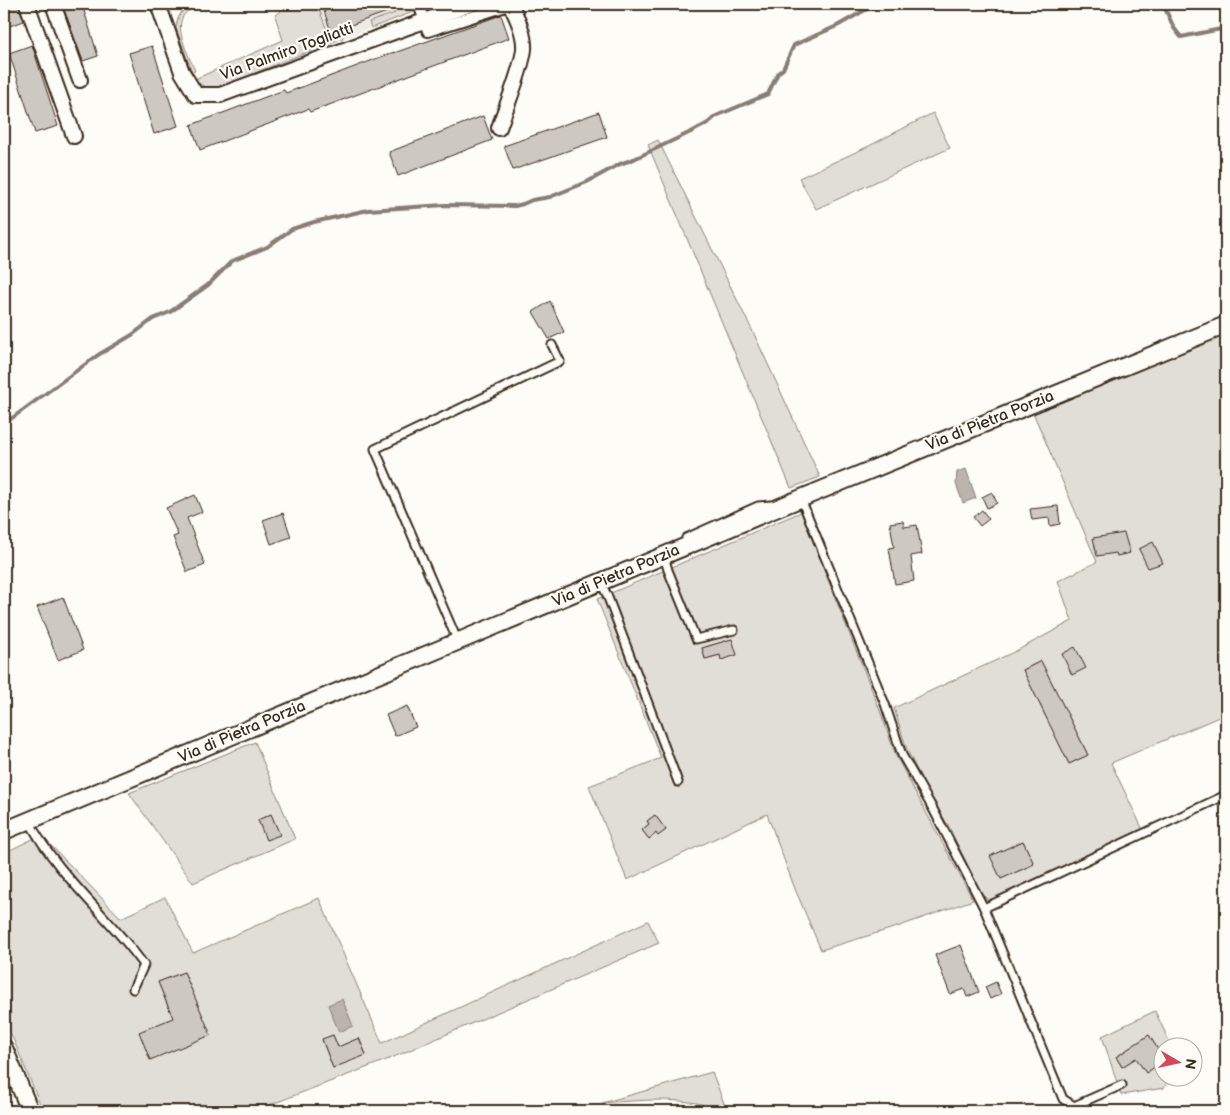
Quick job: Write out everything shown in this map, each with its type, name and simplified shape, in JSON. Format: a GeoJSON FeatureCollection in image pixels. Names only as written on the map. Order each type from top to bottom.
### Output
{"type":"FeatureCollection","features":[{"type":"Feature","properties":{"kind":"street"},"geometry":{"type":"LineString","coordinates":[[27,4],[74,136]]}},
{"type":"Feature","properties":{"kind":"street"},"geometry":{"type":"LineString","coordinates":[[53,4],[80,80]]}},
{"type":"Feature","properties":{"kind":"street","name":"Via Palmiro Togliatti"},"geometry":{"type":"LineString","coordinates":[[158,4],[182,72],[196,95],[220,95],[424,20]]}},
{"type":"Feature","properties":{"kind":"street"},"geometry":{"type":"LineString","coordinates":[[419,4],[428,31],[511,4],[523,34],[524,48],[499,128]]}},
{"type":"Feature","properties":{"kind":"street"},"geometry":{"type":"LineString","coordinates":[[424,20],[472,4]]}},
{"type":"Feature","properties":{"kind":"street","name":"Via di Pietra Porzia"},"geometry":{"type":"LineString","coordinates":[[5,832],[600,582],[1226,325]]}},
{"type":"Feature","properties":{"kind":"street"},"geometry":{"type":"LineString","coordinates":[[4,1048],[30,1111]]}},
{"type":"Feature","properties":{"kind":"lane"},"geometry":{"type":"LineString","coordinates":[[458,642],[375,449],[560,361],[552,345]]}},
{"type":"Feature","properties":{"kind":"lane"},"geometry":{"type":"LineString","coordinates":[[796,501],[885,704],[902,755],[933,809],[984,908],[1063,1099],[1074,1106],[1122,1085]]}},
{"type":"Feature","properties":{"kind":"lane"},"geometry":{"type":"LineString","coordinates":[[670,554],[668,570],[696,639],[734,630]]}},
{"type":"Feature","properties":{"kind":"lane"},"geometry":{"type":"LineString","coordinates":[[600,582],[607,595],[678,782]]}},
{"type":"Feature","properties":{"kind":"lane"},"geometry":{"type":"LineString","coordinates":[[984,908],[1226,795]]}},
{"type":"Feature","properties":{"kind":"lane"},"geometry":{"type":"LineString","coordinates":[[29,821],[38,837],[68,877],[128,943],[144,965],[132,989]]}},
{"type":"Feature","properties":{"kind":"shaded area"},"geometry":{"type":"Polygon","coordinates":[[[193,4],[207,4],[188,11],[183,16],[181,23],[182,40],[195,71],[192,72],[176,28],[181,13],[193,4]]]}},
{"type":"Feature","properties":{"kind":"shaded area"},"geometry":{"type":"Polygon","coordinates":[[[278,4],[334,4],[319,9],[329,36],[340,32],[343,38],[222,86],[207,87],[197,82],[195,79],[283,40],[275,16],[281,11],[278,4]]]}},
{"type":"Feature","properties":{"kind":"shaded area"},"geometry":{"type":"Polygon","coordinates":[[[286,4],[419,4],[421,9],[307,52],[286,4]]]}},
{"type":"Feature","properties":{"kind":"shaded area"},"geometry":{"type":"Polygon","coordinates":[[[392,4],[419,4],[421,9],[371,28],[369,22],[395,13],[392,4]]]}},
{"type":"Feature","properties":{"kind":"shaded area"},"geometry":{"type":"Polygon","coordinates":[[[933,113],[950,148],[816,209],[799,178],[867,147],[933,113]]]}},
{"type":"Feature","properties":{"kind":"shaded area"},"geometry":{"type":"Polygon","coordinates":[[[658,140],[754,334],[820,477],[791,488],[648,145],[658,140]]]}},
{"type":"Feature","properties":{"kind":"shaded area"},"geometry":{"type":"Polygon","coordinates":[[[1226,330],[1226,714],[1111,763],[1143,830],[996,900],[987,899],[981,893],[948,825],[933,802],[907,750],[894,708],[1018,650],[1072,621],[1058,581],[1097,562],[1032,410],[1226,330]],[[1041,661],[1023,670],[1047,719],[1065,710],[1041,661]],[[1068,715],[1050,724],[1069,764],[1088,755],[1068,715]],[[1023,841],[991,856],[1001,879],[1034,864],[1023,841]]]}},
{"type":"Feature","properties":{"kind":"shaded area"},"geometry":{"type":"Polygon","coordinates":[[[966,469],[976,498],[963,503],[956,484],[957,472],[966,469]]]}},
{"type":"Feature","properties":{"kind":"shaded area"},"geometry":{"type":"Polygon","coordinates":[[[801,512],[879,708],[896,756],[973,900],[897,927],[821,950],[795,889],[767,814],[627,880],[589,786],[661,758],[597,599],[801,512]],[[732,639],[702,648],[705,659],[720,655],[721,659],[732,639]],[[655,815],[647,821],[649,824],[642,830],[649,839],[657,833],[659,835],[666,830],[655,815]]]}},
{"type":"Feature","properties":{"kind":"shaded area"},"geometry":{"type":"Polygon","coordinates":[[[255,742],[295,839],[193,883],[129,793],[255,742]],[[271,814],[258,820],[266,840],[279,834],[271,814]]]}},
{"type":"Feature","properties":{"kind":"shaded area"},"geometry":{"type":"Polygon","coordinates":[[[41,835],[121,918],[165,897],[193,953],[319,898],[382,1043],[648,921],[659,943],[389,1059],[254,1111],[43,1111],[4,1017],[4,853],[41,835]],[[184,972],[158,982],[168,1007],[210,1035],[184,972]],[[333,1035],[322,1040],[333,1068],[366,1054],[359,1038],[338,1047],[333,1035]]]}},
{"type":"Feature","properties":{"kind":"shaded area"},"geometry":{"type":"Polygon","coordinates":[[[342,999],[353,1026],[339,1032],[328,1005],[342,999]]]}},
{"type":"Feature","properties":{"kind":"shaded area"},"geometry":{"type":"Polygon","coordinates":[[[1155,1011],[1168,1038],[1152,1038],[1152,1040],[1149,1035],[1116,1057],[1122,1067],[1136,1058],[1146,1073],[1152,1069],[1152,1088],[1164,1088],[1121,1095],[1102,1036],[1155,1011]]]}},
{"type":"Feature","properties":{"kind":"shaded area"},"geometry":{"type":"Polygon","coordinates":[[[712,1072],[727,1111],[695,1103],[668,1100],[602,1103],[712,1072]]]}},
{"type":"Feature","properties":{"kind":"building"},"geometry":{"type":"Polygon","coordinates":[[[4,4],[18,4],[24,21],[4,28],[4,4]]]}},
{"type":"Feature","properties":{"kind":"building"},"geometry":{"type":"Polygon","coordinates":[[[62,4],[82,4],[98,56],[83,61],[62,4]]]}},
{"type":"Feature","properties":{"kind":"building"},"geometry":{"type":"Polygon","coordinates":[[[337,4],[407,5],[331,32],[324,11],[338,6],[337,4]]]}},
{"type":"Feature","properties":{"kind":"building"},"geometry":{"type":"Polygon","coordinates":[[[501,15],[509,38],[310,112],[308,109],[200,150],[191,125],[284,90],[286,93],[394,52],[501,15]]]}},
{"type":"Feature","properties":{"kind":"building"},"geometry":{"type":"Polygon","coordinates":[[[32,45],[58,126],[35,133],[9,53],[32,45]]]}},
{"type":"Feature","properties":{"kind":"building"},"geometry":{"type":"Polygon","coordinates":[[[152,46],[178,126],[154,134],[129,53],[152,46]]]}},
{"type":"Feature","properties":{"kind":"building"},"geometry":{"type":"Polygon","coordinates":[[[599,112],[607,137],[513,170],[504,146],[599,112]]]}},
{"type":"Feature","properties":{"kind":"building"},"geometry":{"type":"Polygon","coordinates":[[[483,116],[492,140],[398,176],[389,152],[483,116]]]}},
{"type":"Feature","properties":{"kind":"building"},"geometry":{"type":"Polygon","coordinates":[[[550,301],[564,332],[549,339],[533,312],[550,301]]]}},
{"type":"Feature","properties":{"kind":"building"},"geometry":{"type":"Polygon","coordinates":[[[992,492],[997,503],[987,508],[982,497],[992,492]]]}},
{"type":"Feature","properties":{"kind":"building"},"geometry":{"type":"Polygon","coordinates":[[[195,495],[202,512],[187,518],[205,565],[187,572],[173,537],[178,535],[166,508],[195,495]]]}},
{"type":"Feature","properties":{"kind":"building"},"geometry":{"type":"Polygon","coordinates":[[[1058,506],[1060,524],[1050,526],[1049,518],[1032,520],[1030,509],[1058,506]]]}},
{"type":"Feature","properties":{"kind":"building"},"geometry":{"type":"Polygon","coordinates":[[[982,510],[989,519],[980,526],[973,517],[982,510]]]}},
{"type":"Feature","properties":{"kind":"building"},"geometry":{"type":"Polygon","coordinates":[[[283,513],[291,537],[271,544],[263,520],[283,513]]]}},
{"type":"Feature","properties":{"kind":"building"},"geometry":{"type":"Polygon","coordinates":[[[903,521],[904,527],[917,525],[922,554],[911,556],[914,581],[895,584],[889,548],[894,547],[890,523],[903,521]]]}},
{"type":"Feature","properties":{"kind":"building"},"geometry":{"type":"Polygon","coordinates":[[[1124,533],[1130,553],[1117,556],[1116,553],[1097,556],[1093,538],[1124,533]]]}},
{"type":"Feature","properties":{"kind":"building"},"geometry":{"type":"Polygon","coordinates":[[[1153,542],[1163,563],[1148,568],[1139,549],[1153,542]]]}},
{"type":"Feature","properties":{"kind":"building"},"geometry":{"type":"Polygon","coordinates":[[[63,597],[83,650],[58,660],[37,607],[63,597]]]}},
{"type":"Feature","properties":{"kind":"building"},"geometry":{"type":"Polygon","coordinates":[[[732,639],[737,655],[721,660],[720,655],[705,659],[702,648],[732,639]]]}},
{"type":"Feature","properties":{"kind":"building"},"geometry":{"type":"Polygon","coordinates":[[[1075,647],[1086,668],[1072,675],[1062,654],[1075,647]]]}},
{"type":"Feature","properties":{"kind":"building"},"geometry":{"type":"Polygon","coordinates":[[[1041,661],[1088,755],[1069,764],[1023,670],[1041,661]]]}},
{"type":"Feature","properties":{"kind":"building"},"geometry":{"type":"Polygon","coordinates":[[[407,706],[416,727],[395,736],[386,715],[407,706]]]}},
{"type":"Feature","properties":{"kind":"building"},"geometry":{"type":"Polygon","coordinates":[[[271,814],[280,835],[266,840],[258,820],[271,814]]]}},
{"type":"Feature","properties":{"kind":"building"},"geometry":{"type":"Polygon","coordinates":[[[655,815],[666,830],[658,836],[656,833],[649,839],[642,830],[649,824],[647,821],[655,815]]]}},
{"type":"Feature","properties":{"kind":"building"},"geometry":{"type":"Polygon","coordinates":[[[1023,841],[1034,864],[1001,879],[990,856],[1023,841]]]}},
{"type":"Feature","properties":{"kind":"building"},"geometry":{"type":"Polygon","coordinates":[[[961,945],[979,992],[967,997],[964,989],[950,994],[935,955],[961,945]]]}},
{"type":"Feature","properties":{"kind":"building"},"geometry":{"type":"Polygon","coordinates":[[[184,972],[211,1035],[150,1060],[139,1032],[173,1018],[158,982],[184,972]]]}},
{"type":"Feature","properties":{"kind":"building"},"geometry":{"type":"Polygon","coordinates":[[[996,982],[1001,994],[990,999],[985,987],[996,982]]]}},
{"type":"Feature","properties":{"kind":"building"},"geometry":{"type":"Polygon","coordinates":[[[333,1035],[338,1047],[359,1038],[366,1055],[333,1068],[322,1039],[333,1035]]]}},
{"type":"Feature","properties":{"kind":"building"},"geometry":{"type":"Polygon","coordinates":[[[1149,1035],[1152,1040],[1152,1069],[1146,1073],[1136,1058],[1122,1067],[1116,1057],[1149,1035]]]}},
{"type":"Feature","properties":{"kind":"waterway"},"geometry":{"type":"LineString","coordinates":[[4,424],[98,355],[132,335],[153,319],[170,312],[208,285],[232,261],[267,247],[292,229],[368,210],[445,205],[515,206],[532,200],[550,197],[587,182],[620,164],[693,131],[716,116],[768,94],[778,73],[783,69],[794,45],[837,26],[867,9],[891,4]]}},
{"type":"Feature","properties":{"kind":"waterway"},"geometry":{"type":"LineString","coordinates":[[1163,4],[1174,28],[1181,37],[1226,28]]}}]}
